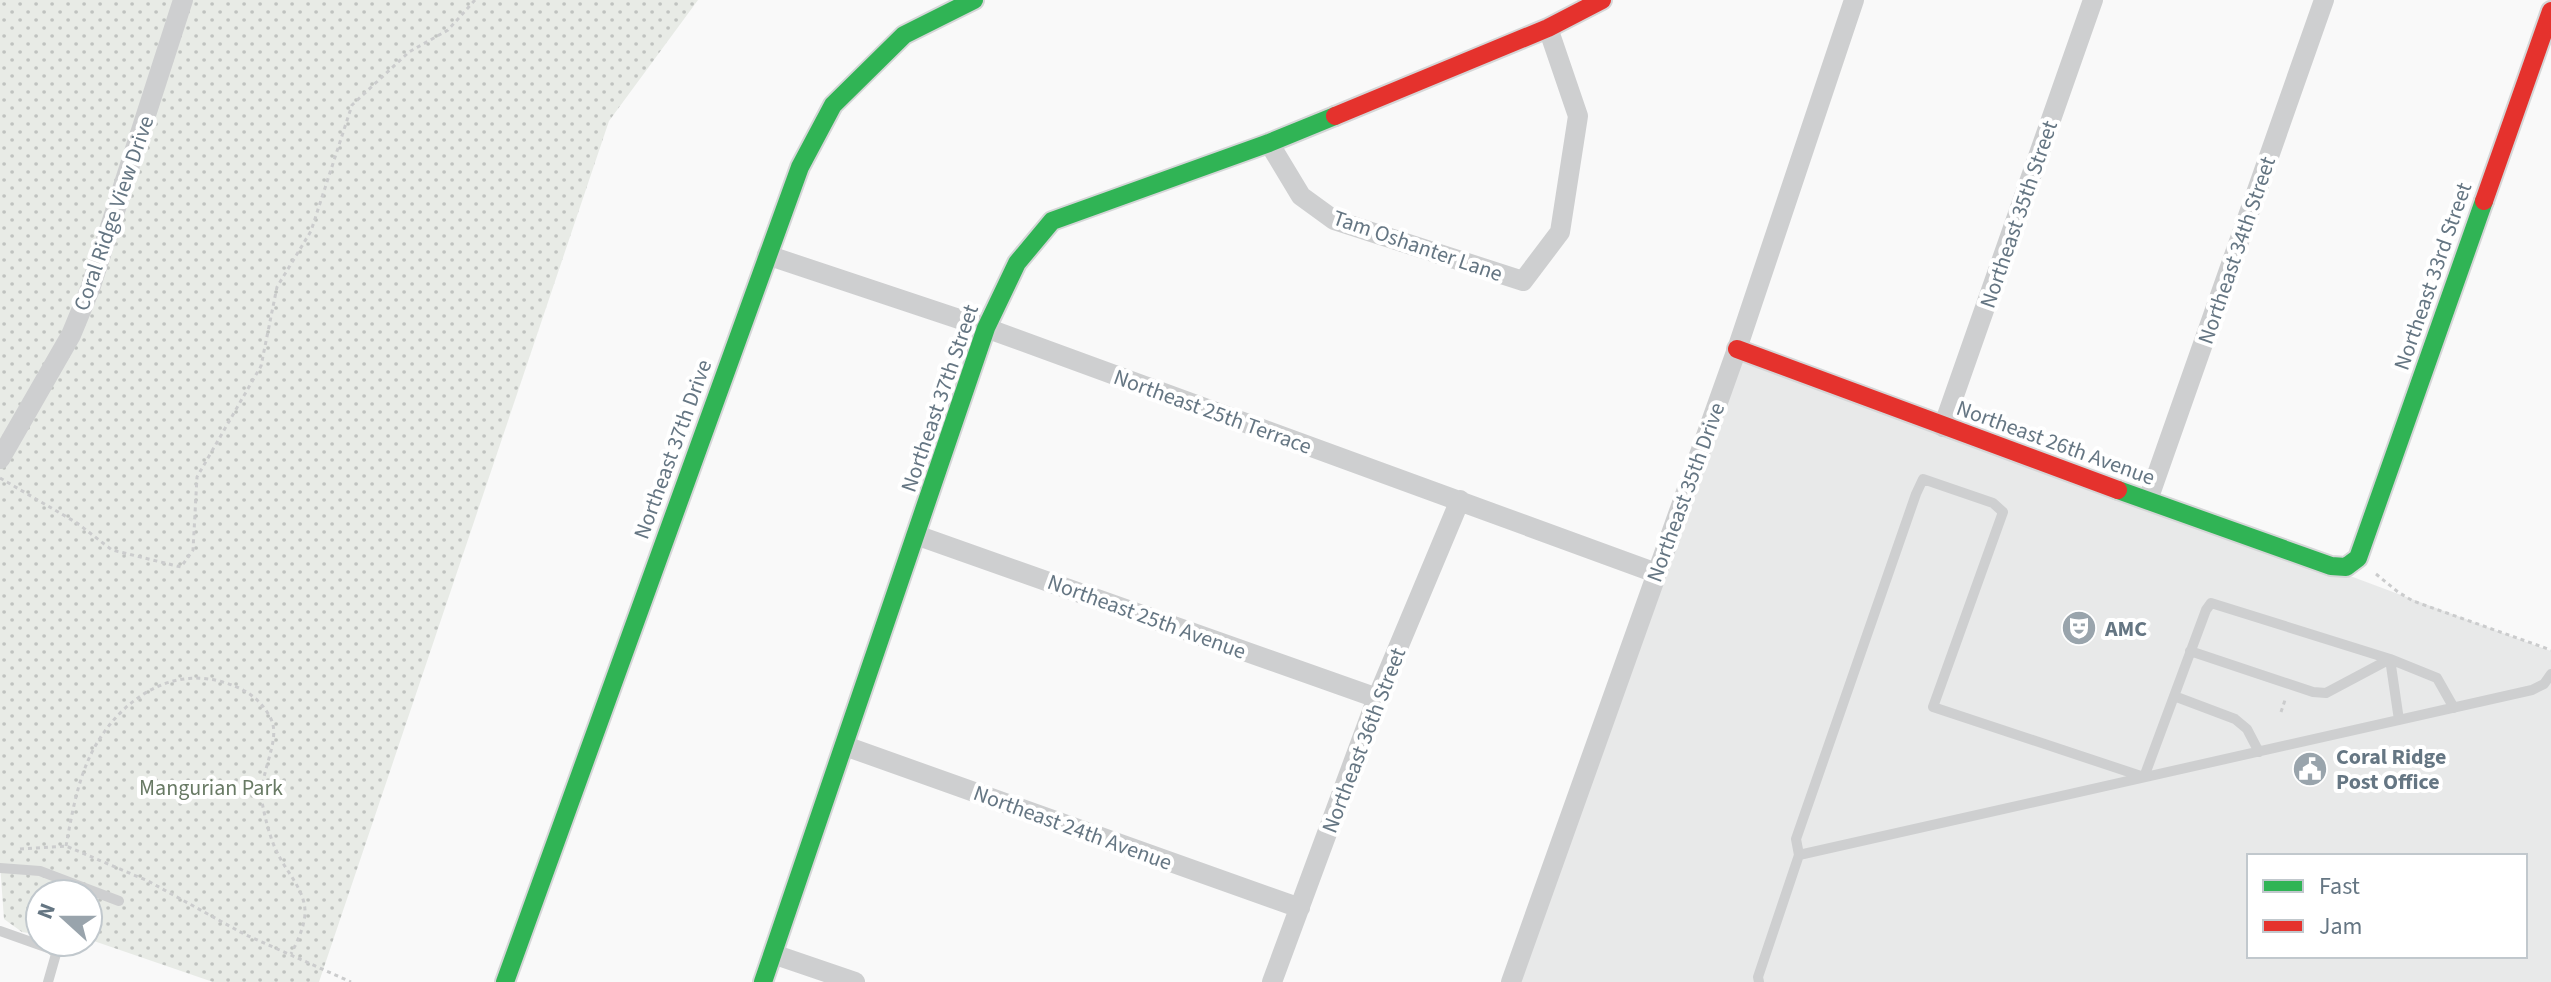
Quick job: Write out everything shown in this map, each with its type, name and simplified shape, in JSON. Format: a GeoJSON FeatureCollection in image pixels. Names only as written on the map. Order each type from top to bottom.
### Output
{"type":"FeatureCollection","features":[{"type":"Feature","properties":{"kind":"street","name":"Coral Ridge View Drive"},"geometry":{"type":"LineString","coordinates":[[0,459],[71,335],[90,289],[183,0]]}},
{"type":"Feature","properties":{"kind":"street","name":"Northeast 37th Drive"},"geometry":{"type":"LineString","coordinates":[[505,982],[800,167],[833,105],[904,35],[974,0]]}},
{"type":"Feature","properties":{"kind":"street","name":"Northeast 37th Street"},"geometry":{"type":"LineString","coordinates":[[763,982],[986,328],[1017,263],[1052,221],[1269,143],[1548,28],[1602,0]]}},
{"type":"Feature","properties":{"kind":"street","name":"Northeast 35th Drive"},"geometry":{"type":"LineString","coordinates":[[1511,982],[1737,349],[1854,0]]}},
{"type":"Feature","properties":{"kind":"street","name":"Northeast 35th Street"},"geometry":{"type":"LineString","coordinates":[[1943,427],[2093,0]]}},
{"type":"Feature","properties":{"kind":"street","name":"Northeast 34th Street"},"geometry":{"type":"LineString","coordinates":[[2148,500],[2324,0]]}},
{"type":"Feature","properties":{"kind":"street","name":"Northeast 33rd Street"},"geometry":{"type":"LineString","coordinates":[[2358,558],[2551,11]]}},
{"type":"Feature","properties":{"kind":"street","name":"Tam Oshanter Lane"},"geometry":{"type":"LineString","coordinates":[[1269,143],[1301,196],[1334,220],[1523,281],[1560,232],[1578,116],[1548,28]]}},
{"type":"Feature","properties":{"kind":"street","name":"Northeast 25th Terrace"},"geometry":{"type":"LineString","coordinates":[[767,255],[986,328],[1656,573]]}},
{"type":"Feature","properties":{"kind":"street","name":"Northeast 26th Avenue"},"geometry":{"type":"LineString","coordinates":[[1737,349],[1943,427],[2331,566],[2346,567],[2358,558]]}},
{"type":"Feature","properties":{"kind":"street","name":"Northeast 36th Street"},"geometry":{"type":"LineString","coordinates":[[1272,982],[1377,698],[1460,500]]}},
{"type":"Feature","properties":{"kind":"street","name":"Northeast 25th Avenue"},"geometry":{"type":"LineString","coordinates":[[916,535],[1377,698]]}},
{"type":"Feature","properties":{"kind":"street","name":"Northeast 24th Avenue"},"geometry":{"type":"LineString","coordinates":[[845,746],[1300,908]]}},
{"type":"Feature","properties":{"kind":"street"},"geometry":{"type":"LineString","coordinates":[[773,954],[855,982]]}},
{"type":"Feature","properties":{"kind":"lane"},"geometry":{"type":"LineString","coordinates":[[1759,982],[1758,977],[1799,855],[1796,839],[1923,479],[1993,503],[2003,512],[1933,707],[2144,777]]}},
{"type":"Feature","properties":{"kind":"lane"},"geometry":{"type":"LineString","coordinates":[[2144,777],[2211,603],[2390,659],[2437,678],[2454,708]]}},
{"type":"Feature","properties":{"kind":"lane"},"geometry":{"type":"LineString","coordinates":[[2190,651],[2313,692],[2326,693],[2390,659]]}},
{"type":"Feature","properties":{"kind":"lane"},"geometry":{"type":"LineString","coordinates":[[2390,659],[2399,720]]}},
{"type":"Feature","properties":{"kind":"lane"},"geometry":{"type":"LineString","coordinates":[[1799,855],[2532,690],[2544,684],[2551,674]]}},
{"type":"Feature","properties":{"kind":"lane"},"geometry":{"type":"LineString","coordinates":[[2174,696],[2235,719],[2247,729],[2259,752]]}},
{"type":"Feature","properties":{"kind":"lane"},"geometry":{"type":"LineString","coordinates":[[0,868],[40,871],[119,901]]}},
{"type":"Feature","properties":{"kind":"lane"},"geometry":{"type":"LineString","coordinates":[[0,931],[51,949],[56,954],[48,982]]}},
{"type":"Feature","properties":{"kind":"path"},"geometry":{"type":"LineString","coordinates":[[0,478],[77,523],[112,550],[181,567],[193,550],[197,477],[261,366],[277,287],[311,231],[352,105],[409,52],[448,30],[475,0]]}},
{"type":"Feature","properties":{"kind":"path"},"geometry":{"type":"LineString","coordinates":[[2358,558],[2413,601],[2551,650]]}},
{"type":"Feature","properties":{"kind":"path"},"geometry":{"type":"LineString","coordinates":[[66,846],[86,766],[107,726],[131,702],[179,679],[214,680],[235,685],[251,694],[273,723],[272,748],[264,768],[263,806],[277,852],[303,898],[305,914],[291,954]]}},
{"type":"Feature","properties":{"kind":"path"},"geometry":{"type":"LineString","coordinates":[[20,849],[66,846],[148,881],[244,934],[351,982]]}},
{"type":"Feature","properties":{"kind":"shaded area"},"geometry":{"type":"Polygon","coordinates":[[[1739,348],[2551,651],[2551,982],[1512,982],[1739,348]]]}},
{"type":"Feature","properties":{"kind":"green space","name":"Mangurian Park"},"geometry":{"type":"Polygon","coordinates":[[[0,0],[698,0],[609,121],[319,982],[213,982],[104,945],[104,878],[24,878],[22,932],[4,919],[0,864],[0,0]]]}},
{"type":"Feature","properties":{"kind":"traffic: fast"},"geometry":{"type":"LineString","coordinates":[[505,982],[800,167],[833,105],[904,35],[974,0]]}},
{"type":"Feature","properties":{"kind":"traffic: fast"},"geometry":{"type":"LineString","coordinates":[[763,982],[986,328],[1017,263],[1052,221],[1335,116]]}},
{"type":"Feature","properties":{"kind":"traffic: fast"},"geometry":{"type":"LineString","coordinates":[[2118,490],[2331,566],[2346,567],[2358,558],[2484,201]]}},
{"type":"Feature","properties":{"kind":"traffic: jam"},"geometry":{"type":"LineString","coordinates":[[1335,116],[1548,28],[1602,0]]}},
{"type":"Feature","properties":{"kind":"traffic: jam"},"geometry":{"type":"LineString","coordinates":[[2484,201],[2551,11]]}},
{"type":"Feature","properties":{"kind":"traffic: jam"},"geometry":{"type":"LineString","coordinates":[[1737,349],[2118,490]]}},
{"type":"Feature","properties":{"kind":"place","name":"AMC"},"geometry":{"type":"Point","coordinates":[2079,628]}},
{"type":"Feature","properties":{"kind":"place","name":"Coral Ridge Post Office"},"geometry":{"type":"Point","coordinates":[2310,769]}}]}
